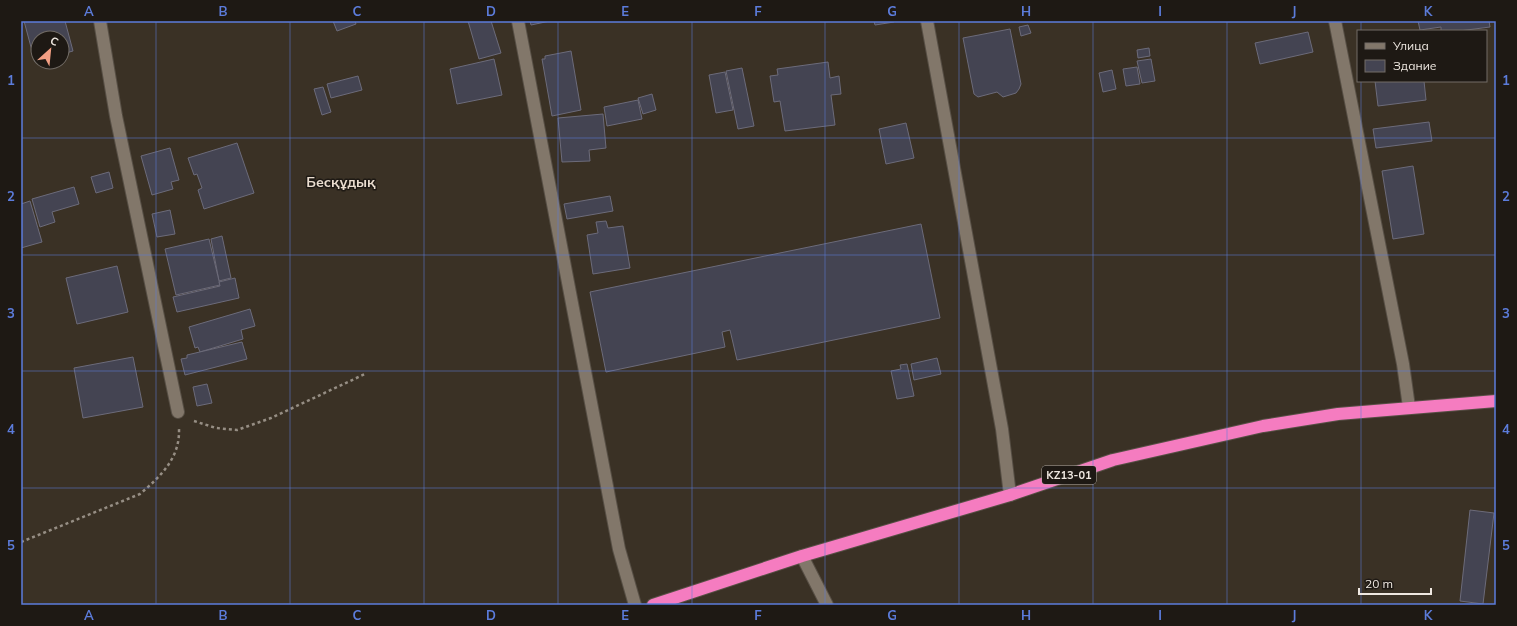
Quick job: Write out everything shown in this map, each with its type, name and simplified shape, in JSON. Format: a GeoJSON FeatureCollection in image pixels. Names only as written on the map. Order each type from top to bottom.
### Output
{"type":"FeatureCollection","features":[{"type":"Feature","properties":{"kind":"highway","name":"KZ13-01"},"geometry":{"type":"LineString","coordinates":[[654,605],[802,556],[1010,495],[1113,460],[1263,426],[1338,414],[1496,401]]}},
{"type":"Feature","properties":{"kind":"street"},"geometry":{"type":"LineString","coordinates":[[100,21],[116,116],[178,412]]}},
{"type":"Feature","properties":{"kind":"street"},"geometry":{"type":"LineString","coordinates":[[518,21],[619,549],[635,605]]}},
{"type":"Feature","properties":{"kind":"street"},"geometry":{"type":"LineString","coordinates":[[927,21],[1002,429],[1010,495]]}},
{"type":"Feature","properties":{"kind":"street"},"geometry":{"type":"LineString","coordinates":[[1335,21],[1403,364],[1409,407]]}},
{"type":"Feature","properties":{"kind":"street"},"geometry":{"type":"LineString","coordinates":[[802,556],[827,605]]}},
{"type":"Feature","properties":{"kind":"path"},"geometry":{"type":"LineString","coordinates":[[178,412],[191,420],[216,428],[237,430],[271,418],[365,374]]}},
{"type":"Feature","properties":{"kind":"path"},"geometry":{"type":"LineString","coordinates":[[21,542],[140,494],[156,481],[170,463],[179,441],[178,412]]}},
{"type":"Feature","properties":{"kind":"building"},"geometry":{"type":"Polygon","coordinates":[[[24,21],[65,21],[67,30],[30,30],[30,43],[24,21]]]}},
{"type":"Feature","properties":{"kind":"building"},"geometry":{"type":"Polygon","coordinates":[[[333,21],[355,21],[356,24],[337,31],[333,21]]]}},
{"type":"Feature","properties":{"kind":"building"},"geometry":{"type":"Polygon","coordinates":[[[468,21],[491,21],[501,53],[479,59],[468,21]]]}},
{"type":"Feature","properties":{"kind":"building"},"geometry":{"type":"Polygon","coordinates":[[[530,21],[550,21],[531,25],[530,21]]]}},
{"type":"Feature","properties":{"kind":"building"},"geometry":{"type":"Polygon","coordinates":[[[874,21],[893,21],[894,22],[875,25],[874,21]]]}},
{"type":"Feature","properties":{"kind":"building"},"geometry":{"type":"Polygon","coordinates":[[[1418,21],[1489,21],[1490,27],[1467,30],[1441,30],[1441,27],[1420,30],[1418,21]]]}},
{"type":"Feature","properties":{"kind":"building"},"geometry":{"type":"Polygon","coordinates":[[[1028,25],[1031,33],[1021,36],[1019,27],[1028,25]]]}},
{"type":"Feature","properties":{"kind":"building"},"geometry":{"type":"Polygon","coordinates":[[[1010,29],[1021,84],[1019,89],[1016,93],[1003,97],[997,92],[978,97],[974,94],[963,38],[1010,29]]]}},
{"type":"Feature","properties":{"kind":"building"},"geometry":{"type":"Polygon","coordinates":[[[1308,32],[1313,52],[1260,64],[1255,43],[1308,32]]]}},
{"type":"Feature","properties":{"kind":"building"},"geometry":{"type":"Polygon","coordinates":[[[70,40],[73,51],[70,52],[70,40]]]}},
{"type":"Feature","properties":{"kind":"building"},"geometry":{"type":"Polygon","coordinates":[[[1149,48],[1150,56],[1138,58],[1137,50],[1149,48]]]}},
{"type":"Feature","properties":{"kind":"building"},"geometry":{"type":"Polygon","coordinates":[[[571,51],[581,110],[552,116],[542,59],[545,59],[545,56],[571,51]]]}},
{"type":"Feature","properties":{"kind":"building"},"geometry":{"type":"Polygon","coordinates":[[[494,59],[502,95],[457,104],[450,69],[494,59]]]}},
{"type":"Feature","properties":{"kind":"building"},"geometry":{"type":"Polygon","coordinates":[[[1151,59],[1155,81],[1142,83],[1137,61],[1151,59]]]}},
{"type":"Feature","properties":{"kind":"building"},"geometry":{"type":"Polygon","coordinates":[[[828,62],[830,78],[839,76],[841,94],[831,95],[835,125],[785,131],[780,101],[774,102],[770,76],[778,75],[777,69],[828,62]]]}},
{"type":"Feature","properties":{"kind":"building"},"geometry":{"type":"Polygon","coordinates":[[[1137,67],[1140,84],[1126,86],[1123,69],[1137,67]]]}},
{"type":"Feature","properties":{"kind":"building"},"geometry":{"type":"Polygon","coordinates":[[[742,68],[754,126],[738,129],[726,71],[742,68]]]}},
{"type":"Feature","properties":{"kind":"building"},"geometry":{"type":"Polygon","coordinates":[[[1112,70],[1116,89],[1103,92],[1099,73],[1112,70]]]}},
{"type":"Feature","properties":{"kind":"building"},"geometry":{"type":"Polygon","coordinates":[[[725,72],[733,110],[716,113],[709,75],[725,72]]]}},
{"type":"Feature","properties":{"kind":"building"},"geometry":{"type":"Polygon","coordinates":[[[358,76],[362,90],[331,98],[327,84],[358,76]]]}},
{"type":"Feature","properties":{"kind":"building"},"geometry":{"type":"Polygon","coordinates":[[[1375,82],[1424,82],[1426,100],[1378,106],[1375,82]]]}},
{"type":"Feature","properties":{"kind":"building"},"geometry":{"type":"Polygon","coordinates":[[[323,87],[331,112],[322,115],[314,89],[323,87]]]}},
{"type":"Feature","properties":{"kind":"building"},"geometry":{"type":"Polygon","coordinates":[[[652,94],[656,110],[643,114],[638,98],[652,94]]]}},
{"type":"Feature","properties":{"kind":"building"},"geometry":{"type":"Polygon","coordinates":[[[638,100],[642,119],[607,126],[604,107],[638,100]]]}},
{"type":"Feature","properties":{"kind":"building"},"geometry":{"type":"Polygon","coordinates":[[[603,114],[606,148],[589,150],[590,161],[562,162],[558,118],[603,114]]]}},
{"type":"Feature","properties":{"kind":"building"},"geometry":{"type":"Polygon","coordinates":[[[1429,122],[1432,141],[1376,148],[1373,129],[1429,122]]]}},
{"type":"Feature","properties":{"kind":"building"},"geometry":{"type":"Polygon","coordinates":[[[906,123],[914,158],[886,164],[879,129],[906,123]]]}},
{"type":"Feature","properties":{"kind":"building"},"geometry":{"type":"Polygon","coordinates":[[[237,143],[254,193],[204,209],[198,190],[202,188],[197,174],[194,175],[188,158],[237,143]]]}},
{"type":"Feature","properties":{"kind":"building"},"geometry":{"type":"Polygon","coordinates":[[[170,148],[179,180],[171,182],[173,189],[152,195],[141,156],[170,148]]]}},
{"type":"Feature","properties":{"kind":"building"},"geometry":{"type":"Polygon","coordinates":[[[1413,166],[1424,234],[1393,239],[1382,171],[1413,166]]]}},
{"type":"Feature","properties":{"kind":"building"},"geometry":{"type":"Polygon","coordinates":[[[109,172],[113,188],[96,193],[91,177],[109,172]]]}},
{"type":"Feature","properties":{"kind":"building"},"geometry":{"type":"Polygon","coordinates":[[[74,187],[79,204],[52,212],[55,222],[40,227],[32,199],[74,187]]]}},
{"type":"Feature","properties":{"kind":"building"},"geometry":{"type":"Polygon","coordinates":[[[610,196],[613,211],[567,219],[564,204],[610,196]]]}},
{"type":"Feature","properties":{"kind":"building"},"geometry":{"type":"Polygon","coordinates":[[[30,201],[42,242],[21,248],[21,204],[30,201]]]}},
{"type":"Feature","properties":{"kind":"building"},"geometry":{"type":"Polygon","coordinates":[[[170,210],[175,234],[157,237],[152,214],[170,210]]]}},
{"type":"Feature","properties":{"kind":"building"},"geometry":{"type":"Polygon","coordinates":[[[606,221],[608,228],[623,226],[630,268],[593,274],[587,235],[598,233],[596,222],[606,221]]]}},
{"type":"Feature","properties":{"kind":"building"},"geometry":{"type":"Polygon","coordinates":[[[921,224],[940,318],[737,360],[730,330],[722,332],[725,347],[606,372],[590,292],[921,224]]]}},
{"type":"Feature","properties":{"kind":"building"},"geometry":{"type":"Polygon","coordinates":[[[222,236],[231,278],[219,281],[211,239],[222,236]]]}},
{"type":"Feature","properties":{"kind":"building"},"geometry":{"type":"Polygon","coordinates":[[[209,239],[220,285],[176,295],[165,249],[209,239]]]}},
{"type":"Feature","properties":{"kind":"building"},"geometry":{"type":"Polygon","coordinates":[[[117,266],[128,312],[77,324],[66,278],[117,266]]]}},
{"type":"Feature","properties":{"kind":"building"},"geometry":{"type":"Polygon","coordinates":[[[235,278],[239,298],[177,312],[173,297],[220,286],[219,282],[235,278]]]}},
{"type":"Feature","properties":{"kind":"building"},"geometry":{"type":"Polygon","coordinates":[[[250,309],[255,326],[241,330],[243,339],[200,352],[198,347],[195,348],[189,327],[250,309]]]}},
{"type":"Feature","properties":{"kind":"building"},"geometry":{"type":"Polygon","coordinates":[[[242,342],[247,359],[185,375],[181,359],[187,358],[187,355],[242,342]]]}},
{"type":"Feature","properties":{"kind":"building"},"geometry":{"type":"Polygon","coordinates":[[[133,357],[143,407],[83,418],[74,368],[133,357]]]}},
{"type":"Feature","properties":{"kind":"building"},"geometry":{"type":"Polygon","coordinates":[[[937,358],[941,374],[914,380],[911,364],[937,358]]]}},
{"type":"Feature","properties":{"kind":"building"},"geometry":{"type":"Polygon","coordinates":[[[907,364],[914,396],[897,399],[891,371],[901,369],[900,365],[907,364]]]}},
{"type":"Feature","properties":{"kind":"building"},"geometry":{"type":"Polygon","coordinates":[[[207,384],[212,403],[197,406],[193,387],[207,384]]]}},
{"type":"Feature","properties":{"kind":"building"},"geometry":{"type":"Polygon","coordinates":[[[1470,510],[1494,513],[1483,604],[1460,601],[1470,510]]]}},
{"type":"Feature","properties":{"kind":"district","name":"Бесқұдық"},"geometry":{"type":"Point","coordinates":[341,182]}}]}
